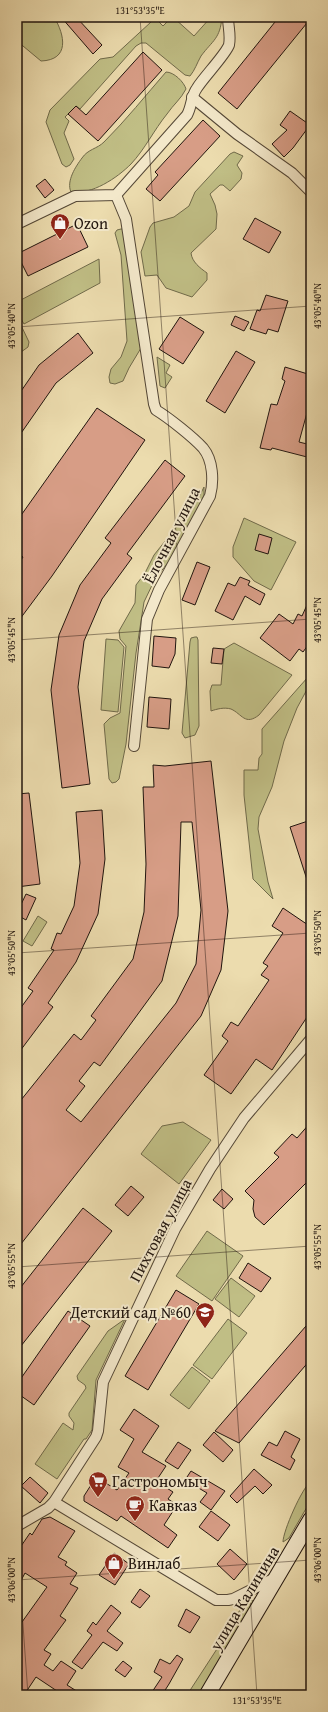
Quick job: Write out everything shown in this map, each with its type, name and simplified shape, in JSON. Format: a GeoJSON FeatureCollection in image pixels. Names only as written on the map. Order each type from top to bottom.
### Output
{"type":"FeatureCollection","features":[{"type":"Feature","properties":{"kind":"main road","name":"улица Калинина"},"geometry":{"type":"LineString","coordinates":[[207,1695],[311,1519]]}},
{"type":"Feature","properties":{"kind":"street"},"geometry":{"type":"LineString","coordinates":[[17,224],[75,196],[116,195],[188,114],[192,97],[196,89],[229,46],[230,35],[228,17]]}},
{"type":"Feature","properties":{"kind":"street"},"geometry":{"type":"LineString","coordinates":[[192,97],[237,134],[292,173],[311,192]]}},
{"type":"Feature","properties":{"kind":"street","name":"Ёлочная улица"},"geometry":{"type":"LineString","coordinates":[[116,195],[126,218],[154,404],[156,410],[202,447],[210,462],[213,486],[210,496],[146,619],[134,746]]}},
{"type":"Feature","properties":{"kind":"street","name":"Пихтовая улица"},"geometry":{"type":"LineString","coordinates":[[17,1526],[48,1508],[54,1502],[96,1437],[98,1431],[103,1382],[175,1229],[210,1169],[244,1118],[311,1039]]}},
{"type":"Feature","properties":{"kind":"street"},"geometry":{"type":"LineString","coordinates":[[54,1502],[216,1600],[233,1599],[275,1578]]}},
{"type":"Feature","properties":{"kind":"shaded area"},"geometry":{"type":"Polygon","coordinates":[[[17,17],[54,17],[61,31],[62,39],[61,51],[57,56],[50,60],[41,61],[17,41],[17,17]]]}},
{"type":"Feature","properties":{"kind":"shaded area"},"geometry":{"type":"Polygon","coordinates":[[[146,17],[159,17],[157,20],[163,26],[167,22],[162,17],[175,17],[174,18],[194,36],[211,17],[222,17],[218,35],[201,56],[190,76],[185,75],[146,43],[141,43],[136,46],[80,109],[76,106],[65,117],[69,121],[64,133],[74,159],[70,165],[66,167],[62,164],[46,122],[50,110],[100,59],[113,57],[151,22],[146,17]]]}},
{"type":"Feature","properties":{"kind":"shaded area"},"geometry":{"type":"Polygon","coordinates":[[[166,72],[169,72],[178,78],[186,89],[162,120],[136,158],[119,175],[104,184],[87,191],[71,192],[71,179],[75,169],[84,155],[104,142],[166,72]]]}},
{"type":"Feature","properties":{"kind":"shaded area"},"geometry":{"type":"Polygon","coordinates":[[[234,152],[243,156],[237,165],[242,173],[241,179],[230,191],[223,185],[220,185],[210,194],[217,214],[216,229],[191,253],[199,267],[207,273],[207,280],[192,297],[166,288],[157,275],[145,276],[141,252],[150,227],[153,223],[174,217],[189,206],[195,192],[230,154],[234,152]]]}},
{"type":"Feature","properties":{"kind":"shaded area"},"geometry":{"type":"Polygon","coordinates":[[[123,229],[141,348],[123,381],[115,384],[110,383],[109,377],[111,369],[121,357],[127,341],[121,255],[115,233],[117,230],[123,229]]]}},
{"type":"Feature","properties":{"kind":"shaded area"},"geometry":{"type":"Polygon","coordinates":[[[99,259],[100,283],[24,324],[17,312],[17,302],[99,259]]]}},
{"type":"Feature","properties":{"kind":"shaded area"},"geometry":{"type":"Polygon","coordinates":[[[17,317],[29,342],[28,347],[17,355],[17,317]]]}},
{"type":"Feature","properties":{"kind":"shaded area"},"geometry":{"type":"Polygon","coordinates":[[[157,357],[170,365],[166,373],[172,377],[165,388],[160,386],[157,357]]]}},
{"type":"Feature","properties":{"kind":"shaded area"},"geometry":{"type":"Polygon","coordinates":[[[204,487],[204,495],[200,504],[170,560],[155,579],[144,602],[136,653],[126,744],[119,779],[112,783],[109,779],[104,724],[110,718],[120,713],[126,646],[120,639],[119,631],[135,603],[136,585],[145,573],[154,555],[197,501],[204,487]]]}},
{"type":"Feature","properties":{"kind":"shaded area"},"geometry":{"type":"Polygon","coordinates":[[[244,518],[296,542],[271,590],[254,581],[233,557],[233,547],[244,518]]]}},
{"type":"Feature","properties":{"kind":"shaded area"},"geometry":{"type":"Polygon","coordinates":[[[197,637],[198,640],[199,726],[195,735],[185,738],[182,733],[190,642],[191,638],[197,637]]]}},
{"type":"Feature","properties":{"kind":"shaded area"},"geometry":{"type":"Polygon","coordinates":[[[106,639],[118,640],[124,647],[118,712],[101,710],[106,639]]]}},
{"type":"Feature","properties":{"kind":"shaded area"},"geometry":{"type":"Polygon","coordinates":[[[234,643],[292,675],[259,715],[250,719],[244,718],[228,708],[221,708],[211,711],[210,691],[212,685],[221,685],[224,649],[234,643]]]}},
{"type":"Feature","properties":{"kind":"shaded area"},"geometry":{"type":"Polygon","coordinates":[[[311,676],[311,682],[297,708],[284,741],[272,787],[259,817],[258,829],[268,882],[273,899],[253,879],[244,795],[244,770],[258,770],[259,758],[262,754],[262,729],[308,677],[311,676]]]}},
{"type":"Feature","properties":{"kind":"shaded area"},"geometry":{"type":"Polygon","coordinates":[[[38,916],[47,922],[32,946],[23,941],[38,916]]]}},
{"type":"Feature","properties":{"kind":"shaded area"},"geometry":{"type":"Polygon","coordinates":[[[183,1122],[211,1140],[179,1184],[141,1154],[162,1126],[183,1122]]]}},
{"type":"Feature","properties":{"kind":"shaded area"},"geometry":{"type":"Polygon","coordinates":[[[207,1231],[243,1256],[212,1301],[176,1276],[207,1231]]]}},
{"type":"Feature","properties":{"kind":"shaded area"},"geometry":{"type":"Polygon","coordinates":[[[231,1278],[255,1296],[239,1317],[215,1299],[231,1278]]]}},
{"type":"Feature","properties":{"kind":"shaded area"},"geometry":{"type":"Polygon","coordinates":[[[125,1319],[96,1380],[92,1430],[86,1439],[84,1439],[57,1479],[35,1464],[63,1423],[73,1430],[74,1423],[69,1416],[69,1413],[86,1388],[85,1385],[78,1380],[77,1376],[108,1331],[125,1319]]]}},
{"type":"Feature","properties":{"kind":"shaded area"},"geometry":{"type":"Polygon","coordinates":[[[228,1319],[247,1333],[212,1379],[193,1365],[228,1319]]]}},
{"type":"Feature","properties":{"kind":"shaded area"},"geometry":{"type":"Polygon","coordinates":[[[192,1367],[210,1381],[189,1409],[170,1395],[192,1367]]]}},
{"type":"Feature","properties":{"kind":"shaded area"},"geometry":{"type":"Polygon","coordinates":[[[311,1481],[311,1500],[289,1538],[283,1542],[286,1529],[294,1510],[307,1485],[311,1481]]]}},
{"type":"Feature","properties":{"kind":"shaded area"},"geometry":{"type":"Polygon","coordinates":[[[252,1600],[253,1602],[199,1695],[187,1695],[228,1632],[242,1606],[252,1600]]]}},
{"type":"Feature","properties":{"kind":"building"},"geometry":{"type":"Polygon","coordinates":[[[61,17],[76,17],[102,45],[93,54],[61,17]]]}},
{"type":"Feature","properties":{"kind":"building"},"geometry":{"type":"Polygon","coordinates":[[[279,17],[311,18],[237,109],[218,93],[279,17]]]}},
{"type":"Feature","properties":{"kind":"building"},"geometry":{"type":"Polygon","coordinates":[[[143,52],[162,70],[98,141],[68,114],[76,106],[86,115],[143,52]]]}},
{"type":"Feature","properties":{"kind":"building"},"geometry":{"type":"Polygon","coordinates":[[[290,111],[310,125],[293,148],[284,157],[272,144],[287,130],[280,125],[290,111]]]}},
{"type":"Feature","properties":{"kind":"building"},"geometry":{"type":"Polygon","coordinates":[[[203,120],[220,136],[160,201],[146,189],[158,175],[155,172],[203,120]]]}},
{"type":"Feature","properties":{"kind":"building"},"geometry":{"type":"Polygon","coordinates":[[[45,179],[54,190],[45,198],[36,186],[45,179]]]}},
{"type":"Feature","properties":{"kind":"building"},"geometry":{"type":"Polygon","coordinates":[[[255,218],[281,232],[269,253],[243,239],[255,218]]]}},
{"type":"Feature","properties":{"kind":"building"},"geometry":{"type":"Polygon","coordinates":[[[77,224],[88,247],[28,276],[17,254],[77,224]]]}},
{"type":"Feature","properties":{"kind":"building"},"geometry":{"type":"Polygon","coordinates":[[[266,295],[288,301],[278,332],[268,329],[266,334],[250,329],[257,310],[260,311],[266,295]]]}},
{"type":"Feature","properties":{"kind":"building"},"geometry":{"type":"Polygon","coordinates":[[[235,316],[249,322],[244,331],[231,325],[235,316]]]}},
{"type":"Feature","properties":{"kind":"building"},"geometry":{"type":"Polygon","coordinates":[[[180,317],[204,332],[183,364],[159,349],[180,317]]]}},
{"type":"Feature","properties":{"kind":"building"},"geometry":{"type":"Polygon","coordinates":[[[78,333],[93,353],[56,383],[17,439],[17,397],[39,365],[78,333]]]}},
{"type":"Feature","properties":{"kind":"building"},"geometry":{"type":"Polygon","coordinates":[[[236,351],[255,362],[225,413],[206,401],[236,351]]]}},
{"type":"Feature","properties":{"kind":"building"},"geometry":{"type":"Polygon","coordinates":[[[285,367],[311,375],[311,398],[299,442],[311,445],[311,458],[272,448],[271,450],[260,448],[271,404],[277,405],[285,381],[282,379],[285,367]]]}},
{"type":"Feature","properties":{"kind":"building"},"geometry":{"type":"Polygon","coordinates":[[[97,408],[145,440],[52,576],[17,623],[17,566],[23,557],[17,552],[17,521],[97,408]]]}},
{"type":"Feature","properties":{"kind":"building"},"geometry":{"type":"Polygon","coordinates":[[[165,460],[185,476],[127,554],[132,558],[102,599],[84,641],[78,687],[90,784],[62,788],[51,690],[59,635],[80,585],[111,543],[105,538],[165,460]]]}},
{"type":"Feature","properties":{"kind":"building"},"geometry":{"type":"Polygon","coordinates":[[[259,534],[272,538],[268,554],[255,550],[259,534]]]}},
{"type":"Feature","properties":{"kind":"building"},"geometry":{"type":"Polygon","coordinates":[[[197,562],[210,567],[195,605],[182,600],[197,562]]]}},
{"type":"Feature","properties":{"kind":"building"},"geometry":{"type":"Polygon","coordinates":[[[240,577],[250,581],[248,585],[265,594],[260,605],[245,596],[233,620],[215,611],[228,583],[235,586],[240,577]]]}},
{"type":"Feature","properties":{"kind":"building"},"geometry":{"type":"Polygon","coordinates":[[[311,596],[311,641],[303,652],[299,649],[290,661],[260,638],[279,614],[293,624],[298,614],[302,616],[311,596]]]}},
{"type":"Feature","properties":{"kind":"building"},"geometry":{"type":"Polygon","coordinates":[[[154,636],[176,638],[175,654],[169,668],[152,666],[154,636]]]}},
{"type":"Feature","properties":{"kind":"building"},"geometry":{"type":"Polygon","coordinates":[[[213,648],[224,649],[222,664],[211,663],[213,648]]]}},
{"type":"Feature","properties":{"kind":"building"},"geometry":{"type":"Polygon","coordinates":[[[149,697],[171,699],[169,729],[147,727],[149,697]]]}},
{"type":"Feature","properties":{"kind":"building"},"geometry":{"type":"Polygon","coordinates":[[[211,761],[228,911],[221,970],[201,1016],[17,1249],[17,1105],[74,1034],[81,1040],[96,1020],[91,1016],[133,959],[144,912],[146,864],[143,787],[154,787],[153,765],[165,766],[211,761]],[[181,822],[178,916],[162,981],[100,1066],[94,1062],[79,1081],[85,1086],[66,1110],[81,1122],[176,1003],[196,964],[201,910],[192,822],[181,822]]]}},
{"type":"Feature","properties":{"kind":"building"},"geometry":{"type":"Polygon","coordinates":[[[29,793],[40,884],[17,887],[17,794],[29,793]]]}},
{"type":"Feature","properties":{"kind":"building"},"geometry":{"type":"Polygon","coordinates":[[[102,810],[105,859],[98,914],[76,962],[48,1003],[53,1007],[17,1055],[17,1013],[33,991],[28,988],[54,950],[51,949],[57,933],[61,934],[74,906],[80,863],[76,812],[102,810]]]}},
{"type":"Feature","properties":{"kind":"building"},"geometry":{"type":"Polygon","coordinates":[[[311,820],[311,885],[309,886],[290,827],[311,820]]]}},
{"type":"Feature","properties":{"kind":"building"},"geometry":{"type":"Polygon","coordinates":[[[26,894],[36,898],[26,920],[17,915],[17,913],[26,894]]]}},
{"type":"Feature","properties":{"kind":"building"},"geometry":{"type":"Polygon","coordinates":[[[283,908],[311,927],[311,1011],[272,1070],[256,1059],[231,1094],[204,1075],[228,1041],[222,1036],[231,1022],[238,1026],[269,980],[261,975],[268,966],[263,963],[283,933],[272,926],[283,908]]]}},
{"type":"Feature","properties":{"kind":"building"},"geometry":{"type":"Polygon","coordinates":[[[311,1122],[311,1178],[264,1225],[255,1217],[253,1209],[254,1200],[245,1191],[279,1157],[274,1153],[292,1134],[297,1138],[311,1122]]]}},
{"type":"Feature","properties":{"kind":"building"},"geometry":{"type":"Polygon","coordinates":[[[131,1186],[144,1197],[128,1216],[115,1205],[131,1186]]]}},
{"type":"Feature","properties":{"kind":"building"},"geometry":{"type":"Polygon","coordinates":[[[222,1189],[233,1199],[224,1209],[213,1200],[222,1189]]]}},
{"type":"Feature","properties":{"kind":"building"},"geometry":{"type":"Polygon","coordinates":[[[83,1208],[112,1231],[17,1351],[17,1292],[83,1208]]]}},
{"type":"Feature","properties":{"kind":"building"},"geometry":{"type":"Polygon","coordinates":[[[248,1263],[271,1278],[261,1292],[239,1278],[248,1263]]]}},
{"type":"Feature","properties":{"kind":"building"},"geometry":{"type":"Polygon","coordinates":[[[176,1290],[199,1304],[148,1390],[125,1376],[176,1290]]]}},
{"type":"Feature","properties":{"kind":"building"},"geometry":{"type":"Polygon","coordinates":[[[68,1311],[90,1326],[34,1405],[17,1393],[17,1384],[68,1311]]]}},
{"type":"Feature","properties":{"kind":"building"},"geometry":{"type":"Polygon","coordinates":[[[306,1326],[311,1332],[311,1359],[239,1443],[215,1431],[306,1326]]]}},
{"type":"Feature","properties":{"kind":"building"},"geometry":{"type":"Polygon","coordinates":[[[134,1409],[159,1426],[142,1452],[166,1466],[156,1481],[173,1492],[168,1499],[177,1505],[164,1525],[177,1535],[168,1548],[121,1516],[117,1521],[84,1501],[84,1496],[96,1477],[117,1490],[129,1473],[118,1467],[134,1439],[120,1430],[134,1409]]]}},
{"type":"Feature","properties":{"kind":"building"},"geometry":{"type":"Polygon","coordinates":[[[285,1431],[300,1439],[291,1457],[295,1460],[290,1470],[261,1455],[269,1442],[277,1446],[285,1431]]]}},
{"type":"Feature","properties":{"kind":"building"},"geometry":{"type":"Polygon","coordinates":[[[214,1432],[233,1450],[223,1462],[203,1445],[214,1432]]]}},
{"type":"Feature","properties":{"kind":"building"},"geometry":{"type":"Polygon","coordinates":[[[178,1442],[191,1450],[178,1469],[165,1461],[178,1442]]]}},
{"type":"Feature","properties":{"kind":"building"},"geometry":{"type":"Polygon","coordinates":[[[254,1469],[272,1485],[263,1494],[255,1486],[237,1503],[230,1496],[254,1469]]]}},
{"type":"Feature","properties":{"kind":"building"},"geometry":{"type":"Polygon","coordinates":[[[191,1471],[225,1491],[211,1510],[200,1502],[207,1493],[185,1480],[191,1471]]]}},
{"type":"Feature","properties":{"kind":"building"},"geometry":{"type":"Polygon","coordinates":[[[30,1477],[48,1493],[40,1503],[21,1486],[30,1477]]]}},
{"type":"Feature","properties":{"kind":"building"},"geometry":{"type":"Polygon","coordinates":[[[211,1511],[230,1525],[218,1541],[199,1527],[211,1511]]]}},
{"type":"Feature","properties":{"kind":"building"},"geometry":{"type":"Polygon","coordinates":[[[50,1517],[75,1531],[58,1557],[67,1562],[65,1565],[77,1573],[70,1584],[78,1588],[60,1616],[66,1620],[44,1650],[51,1654],[44,1665],[53,1671],[61,1661],[76,1671],[67,1685],[83,1695],[63,1695],[36,1677],[24,1695],[17,1695],[17,1629],[47,1587],[25,1573],[17,1588],[17,1552],[30,1533],[32,1535],[42,1519],[50,1517]]]}},
{"type":"Feature","properties":{"kind":"building"},"geometry":{"type":"Polygon","coordinates":[[[230,1549],[247,1564],[234,1580],[217,1564],[230,1549]]]}},
{"type":"Feature","properties":{"kind":"building"},"geometry":{"type":"Polygon","coordinates":[[[114,1553],[129,1564],[115,1585],[99,1575],[114,1553]]]}},
{"type":"Feature","properties":{"kind":"building"},"geometry":{"type":"Polygon","coordinates":[[[140,1589],[150,1596],[140,1608],[131,1602],[140,1589]]]}},
{"type":"Feature","properties":{"kind":"building"},"geometry":{"type":"Polygon","coordinates":[[[111,1605],[121,1613],[107,1631],[123,1643],[117,1651],[103,1642],[82,1669],[72,1662],[92,1635],[87,1631],[93,1622],[96,1625],[111,1605]]]}},
{"type":"Feature","properties":{"kind":"building"},"geometry":{"type":"Polygon","coordinates":[[[186,1609],[200,1617],[190,1633],[178,1626],[186,1609]]]}},
{"type":"Feature","properties":{"kind":"building"},"geometry":{"type":"Polygon","coordinates":[[[177,1655],[183,1659],[162,1695],[150,1695],[162,1677],[154,1672],[160,1659],[170,1664],[177,1655]]]}},
{"type":"Feature","properties":{"kind":"building"},"geometry":{"type":"Polygon","coordinates":[[[123,1661],[132,1668],[125,1677],[115,1670],[123,1661]]]}},
{"type":"Feature","properties":{"kind":"place","name":"Ozon"},"geometry":{"type":"Point","coordinates":[60,240]}},
{"type":"Feature","properties":{"kind":"place","name":"Детский сад №60"},"geometry":{"type":"Point","coordinates":[205,1329]}},
{"type":"Feature","properties":{"kind":"place","name":"Гастрономыч"},"geometry":{"type":"Point","coordinates":[98,1498]}},
{"type":"Feature","properties":{"kind":"place","name":"Кавказ"},"geometry":{"type":"Point","coordinates":[135,1522]}},
{"type":"Feature","properties":{"kind":"place","name":"Винлаб"},"geometry":{"type":"Point","coordinates":[114,1580]}}]}
